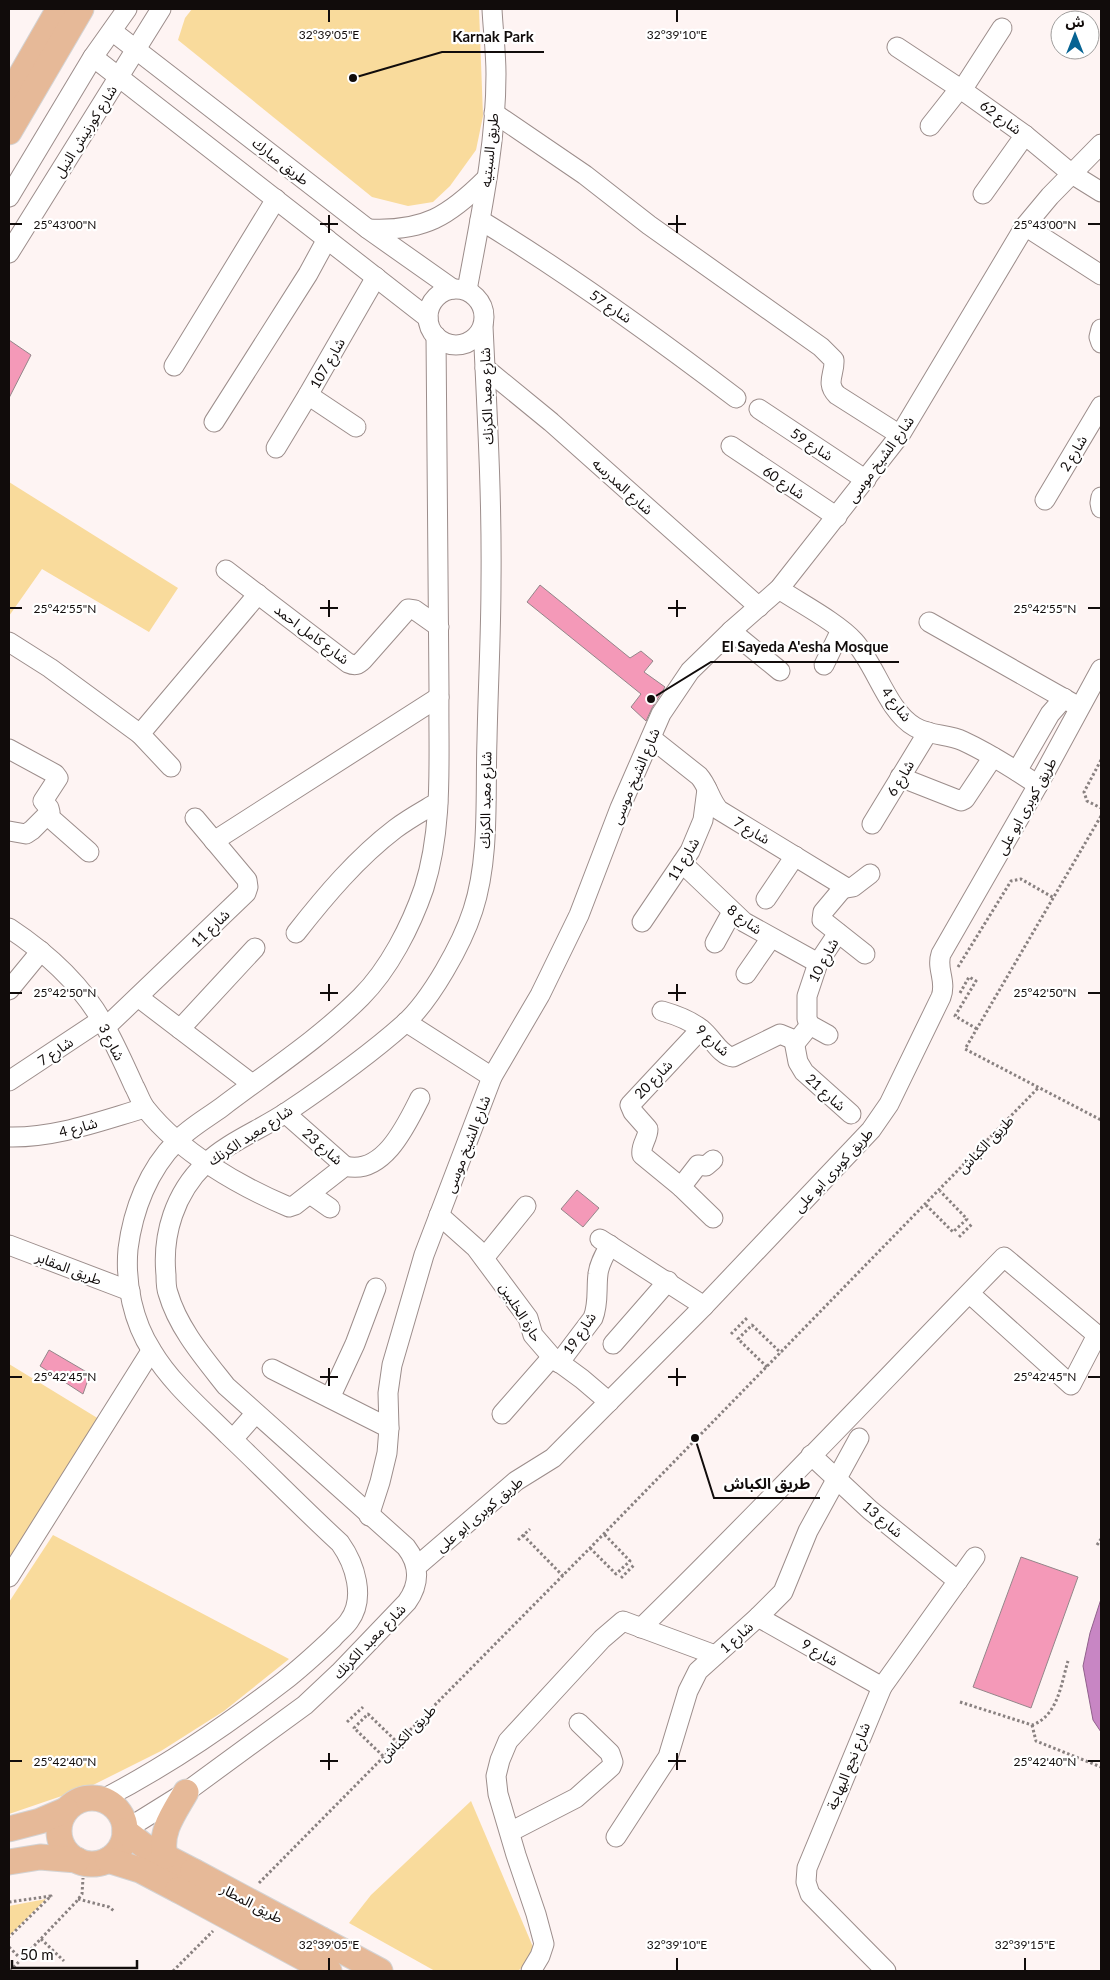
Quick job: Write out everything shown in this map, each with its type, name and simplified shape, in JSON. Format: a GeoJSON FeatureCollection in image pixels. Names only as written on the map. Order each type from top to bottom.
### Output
{"type":"FeatureCollection","features":[{"type":"Feature","properties":{"kind":"main road"},"geometry":{"type":"LineString","coordinates":[[9,96],[60,9]]}},
{"type":"Feature","properties":{"kind":"main road"},"geometry":{"type":"LineString","coordinates":[[9,132],[81,9]]}},
{"type":"Feature","properties":{"kind":"main road"},"geometry":{"type":"LineString","coordinates":[[165,1856],[163,1847],[165,1830],[186,1792]]}},
{"type":"Feature","properties":{"kind":"main road"},"geometry":{"type":"LineString","coordinates":[[9,1862],[40,1857],[90,1861],[122,1845],[125,1830],[118,1810],[103,1799],[93,1797],[73,1803],[66,1810],[60,1820],[58,1832],[61,1844],[67,1854],[90,1861]]}},
{"type":"Feature","properties":{"kind":"main road"},"geometry":{"type":"LineString","coordinates":[[9,1829],[40,1821],[66,1810]]}},
{"type":"Feature","properties":{"kind":"main road","name":"طريق المطار"},"geometry":{"type":"LineString","coordinates":[[125,1830],[143,1845],[165,1856],[185,1881]]}},
{"type":"Feature","properties":{"kind":"main road","name":"طريق المطار"},"geometry":{"type":"LineString","coordinates":[[90,1861],[185,1881],[320,1958],[380,1971]]}},
{"type":"Feature","properties":{"kind":"street"},"geometry":{"type":"LineString","coordinates":[[9,197],[93,58],[127,9]]}},
{"type":"Feature","properties":{"kind":"street","name":"شارع كورنيش النيل"},"geometry":{"type":"LineString","coordinates":[[9,253],[161,9]]}},
{"type":"Feature","properties":{"kind":"street","name":"طريق السبتيه"},"geometry":{"type":"LineString","coordinates":[[460,290],[480,220],[487,178],[496,74],[492,9]]}},
{"type":"Feature","properties":{"kind":"street"},"geometry":{"type":"LineString","coordinates":[[930,126],[961,89],[1002,28]]}},
{"type":"Feature","properties":{"kind":"street","name":"طريق مبارك"},"geometry":{"type":"LineString","coordinates":[[112,31],[368,229],[460,290]]}},
{"type":"Feature","properties":{"kind":"street","name":"شارع 62"},"geometry":{"type":"LineString","coordinates":[[897,47],[961,89],[1025,135],[1072,174],[1101,192]]}},
{"type":"Feature","properties":{"kind":"street"},"geometry":{"type":"LineString","coordinates":[[93,58],[428,318]]}},
{"type":"Feature","properties":{"kind":"street"},"geometry":{"type":"LineString","coordinates":[[494,113],[585,175],[649,225],[820,347],[834,360],[830,383],[832,390],[900,436]]}},
{"type":"Feature","properties":{"kind":"street"},"geometry":{"type":"LineString","coordinates":[[983,194],[1025,135]]}},
{"type":"Feature","properties":{"kind":"street","name":"شارع الشيخ موسى"},"geometry":{"type":"LineString","coordinates":[[369,1516],[383,1472],[390,1428],[388,1393],[392,1365],[424,1255],[492,1077],[540,995],[579,916],[620,808],[661,714],[690,671],[731,631],[779,589],[900,436],[1025,226],[1050,196],[1101,144]]}},
{"type":"Feature","properties":{"kind":"street"},"geometry":{"type":"LineString","coordinates":[[368,229],[391,230],[406,228],[434,220],[454,209],[487,178]]}},
{"type":"Feature","properties":{"kind":"street"},"geometry":{"type":"LineString","coordinates":[[174,366],[276,199]]}},
{"type":"Feature","properties":{"kind":"street","name":"شارع 57"},"geometry":{"type":"LineString","coordinates":[[480,220],[537,255],[643,328],[736,398]]}},
{"type":"Feature","properties":{"kind":"street"},"geometry":{"type":"LineString","coordinates":[[1025,226],[1101,275]]}},
{"type":"Feature","properties":{"kind":"street"},"geometry":{"type":"LineString","coordinates":[[214,422],[308,274],[327,239]]}},
{"type":"Feature","properties":{"kind":"street","name":"شارع 107"},"geometry":{"type":"LineString","coordinates":[[276,448],[376,277]]}},
{"type":"Feature","properties":{"kind":"street"},"geometry":{"type":"LineString","coordinates":[[460,290],[476,296],[482,305],[485,315],[483,326],[477,336],[468,343],[457,345],[445,343],[430,328],[429,308],[434,298],[443,292],[460,290]]}},
{"type":"Feature","properties":{"kind":"street","name":"شارع معبد الكرنك"},"geometry":{"type":"LineString","coordinates":[[125,1830],[186,1792],[305,1705],[339,1673],[407,1602],[412,1596],[417,1582],[416,1566],[406,1547],[255,1414],[226,1386],[201,1355],[183,1326],[168,1293],[165,1262],[168,1231],[173,1212],[181,1194],[192,1178],[217,1154],[285,1113],[358,1060],[406,1022],[425,1000],[452,957],[473,910],[484,860],[492,582],[483,326]]}},
{"type":"Feature","properties":{"kind":"street"},"geometry":{"type":"LineString","coordinates":[[1101,330],[1099,337],[1101,343]]}},
{"type":"Feature","properties":{"kind":"street","name":"شارع معبد الكرنك"},"geometry":{"type":"LineString","coordinates":[[103,1799],[155,1771],[192,1748],[267,1694],[307,1663],[349,1621],[354,1610],[357,1587],[353,1564],[340,1543],[175,1382],[151,1351],[139,1325],[130,1291],[127,1260],[130,1230],[139,1200],[153,1172],[177,1141],[335,1022],[364,995],[387,964],[406,930],[424,889],[434,846],[438,802],[439,627],[436,336]]}},
{"type":"Feature","properties":{"kind":"street","name":"شارع المدرسه"},"geometry":{"type":"LineString","coordinates":[[485,368],[551,422],[759,607]]}},
{"type":"Feature","properties":{"kind":"street"},"geometry":{"type":"LineString","coordinates":[[308,395],[356,427]]}},
{"type":"Feature","properties":{"kind":"street","name":"شارع 2"},"geometry":{"type":"LineString","coordinates":[[1045,500],[1101,406]]}},
{"type":"Feature","properties":{"kind":"street","name":"شارع 59"},"geometry":{"type":"LineString","coordinates":[[759,409],[866,480]]}},
{"type":"Feature","properties":{"kind":"street","name":"شارع 60"},"geometry":{"type":"LineString","coordinates":[[731,446],[837,517]]}},
{"type":"Feature","properties":{"kind":"street"},"geometry":{"type":"LineString","coordinates":[[1101,497],[1101,508]]}},
{"type":"Feature","properties":{"kind":"street","name":"شارع كامل احمد"},"geometry":{"type":"LineString","coordinates":[[226,570],[353,665],[359,664],[363,660],[408,609],[415,610],[439,627]]}},
{"type":"Feature","properties":{"kind":"street","name":"شارع 4"},"geometry":{"type":"LineString","coordinates":[[779,589],[853,640],[863,651],[895,707],[915,727],[962,740],[1017,771],[1038,786]]}},
{"type":"Feature","properties":{"kind":"street"},"geometry":{"type":"LineString","coordinates":[[140,734],[258,594]]}},
{"type":"Feature","properties":{"kind":"street"},"geometry":{"type":"LineString","coordinates":[[929,622],[1072,702]]}},
{"type":"Feature","properties":{"kind":"street"},"geometry":{"type":"LineString","coordinates":[[824,665],[841,630]]}},
{"type":"Feature","properties":{"kind":"street"},"geometry":{"type":"LineString","coordinates":[[731,631],[780,671]]}},
{"type":"Feature","properties":{"kind":"street"},"geometry":{"type":"LineString","coordinates":[[9,642],[50,668],[140,734],[171,767]]}},
{"type":"Feature","properties":{"kind":"street","name":"طريق كوبرى ابو على"},"geometry":{"type":"LineString","coordinates":[[416,1566],[516,1481],[553,1458],[704,1306],[871,1130],[889,1104],[950,995],[939,961],[941,954],[1038,786],[1072,702],[1101,669]]}},
{"type":"Feature","properties":{"kind":"street"},"geometry":{"type":"LineString","coordinates":[[214,841],[439,697]]}},
{"type":"Feature","properties":{"kind":"street"},"geometry":{"type":"LineString","coordinates":[[1017,771],[1050,714],[1072,702]]}},
{"type":"Feature","properties":{"kind":"street","name":"شارع 6"},"geometry":{"type":"LineString","coordinates":[[872,824],[928,732]]}},
{"type":"Feature","properties":{"kind":"street","name":"شارع 7"},"geometry":{"type":"LineString","coordinates":[[651,738],[699,776],[719,810],[844,887]]}},
{"type":"Feature","properties":{"kind":"street"},"geometry":{"type":"LineString","coordinates":[[9,749],[57,776],[57,781],[43,801],[50,809],[46,815],[29,833],[10,836]]}},
{"type":"Feature","properties":{"kind":"street"},"geometry":{"type":"LineString","coordinates":[[900,777],[961,801],[965,799],[993,757]]}},
{"type":"Feature","properties":{"kind":"street","name":"شارع 11"},"geometry":{"type":"LineString","coordinates":[[642,922],[690,851],[703,820],[707,789]]}},
{"type":"Feature","properties":{"kind":"street"},"geometry":{"type":"LineString","coordinates":[[296,933],[315,909],[363,857],[395,829],[438,802]]}},
{"type":"Feature","properties":{"kind":"street"},"geometry":{"type":"LineString","coordinates":[[46,815],[89,852]]}},
{"type":"Feature","properties":{"kind":"street","name":"شارع 11"},"geometry":{"type":"LineString","coordinates":[[104,1024],[138,997],[246,893],[248,887],[247,880],[195,818]]}},
{"type":"Feature","properties":{"kind":"street"},"geometry":{"type":"LineString","coordinates":[[766,899],[795,856]]}},
{"type":"Feature","properties":{"kind":"street","name":"شارع 8"},"geometry":{"type":"LineString","coordinates":[[682,863],[744,922],[818,963]]}},
{"type":"Feature","properties":{"kind":"street"},"geometry":{"type":"LineString","coordinates":[[865,954],[825,923],[822,916],[844,887],[853,887],[870,874]]}},
{"type":"Feature","properties":{"kind":"street"},"geometry":{"type":"LineString","coordinates":[[715,943],[732,912]]}},
{"type":"Feature","properties":{"kind":"street","name":"شارع 3"},"geometry":{"type":"LineString","coordinates":[[9,928],[41,952],[74,983],[104,1024],[145,1108],[177,1141],[206,1163],[289,1207],[295,1206],[310,1194]]}},
{"type":"Feature","properties":{"kind":"street","name":"شارع 10"},"geometry":{"type":"LineString","coordinates":[[810,1025],[805,1012],[806,996],[818,963],[838,933]]}},
{"type":"Feature","properties":{"kind":"street"},"geometry":{"type":"LineString","coordinates":[[746,974],[771,938]]}},
{"type":"Feature","properties":{"kind":"street"},"geometry":{"type":"LineString","coordinates":[[180,1030],[255,948]]}},
{"type":"Feature","properties":{"kind":"street"},"geometry":{"type":"LineString","coordinates":[[9,990],[41,952]]}},
{"type":"Feature","properties":{"kind":"street"},"geometry":{"type":"LineString","coordinates":[[138,997],[252,1084]]}},
{"type":"Feature","properties":{"kind":"street","name":"شارع 9"},"geometry":{"type":"LineString","coordinates":[[662,1011],[683,1018],[701,1029],[729,1057],[737,1056],[780,1034],[794,1041]]}},
{"type":"Feature","properties":{"kind":"street"},"geometry":{"type":"LineString","coordinates":[[406,1022],[492,1077]]}},
{"type":"Feature","properties":{"kind":"street","name":"شارع 7"},"geometry":{"type":"LineString","coordinates":[[9,1081],[104,1024]]}},
{"type":"Feature","properties":{"kind":"street"},"geometry":{"type":"LineString","coordinates":[[794,1041],[800,1039],[810,1025],[828,1035]]}},
{"type":"Feature","properties":{"kind":"street","name":"شارع 20"},"geometry":{"type":"LineString","coordinates":[[701,1029],[630,1105],[633,1112],[648,1129],[642,1147],[642,1155],[681,1187],[712,1218]]}},
{"type":"Feature","properties":{"kind":"street","name":"شارع 21"},"geometry":{"type":"LineString","coordinates":[[794,1041],[798,1062],[804,1072],[851,1114]]}},
{"type":"Feature","properties":{"kind":"street","name":"شارع 23"},"geometry":{"type":"LineString","coordinates":[[285,1113],[345,1166],[363,1168],[379,1159],[400,1136],[420,1098]]}},
{"type":"Feature","properties":{"kind":"street","name":"شارع 4"},"geometry":{"type":"LineString","coordinates":[[9,1137],[64,1132],[145,1108]]}},
{"type":"Feature","properties":{"kind":"street"},"geometry":{"type":"LineString","coordinates":[[681,1187],[698,1165],[706,1166],[713,1160]]}},
{"type":"Feature","properties":{"kind":"street"},"geometry":{"type":"LineString","coordinates":[[330,1208],[310,1194],[345,1166]]}},
{"type":"Feature","properties":{"kind":"street"},"geometry":{"type":"LineString","coordinates":[[484,1258],[526,1206]]}},
{"type":"Feature","properties":{"kind":"street","name":"حارة الخلبين"},"geometry":{"type":"LineString","coordinates":[[439,1215],[466,1236],[484,1258],[528,1318],[533,1335],[556,1360],[582,1379],[608,1402]]}},
{"type":"Feature","properties":{"kind":"street","name":"شارع 19"},"geometry":{"type":"LineString","coordinates":[[502,1414],[556,1360],[593,1318],[596,1310],[598,1273],[605,1242],[668,1281]]}},
{"type":"Feature","properties":{"kind":"street","name":"طريق المقابر"},"geometry":{"type":"LineString","coordinates":[[9,1245],[130,1291]]}},
{"type":"Feature","properties":{"kind":"street"},"geometry":{"type":"LineString","coordinates":[[641,1628],[708,1562],[811,1455],[969,1293],[1004,1258],[1096,1336],[1071,1385],[969,1293]]}},
{"type":"Feature","properties":{"kind":"street"},"geometry":{"type":"LineString","coordinates":[[613,1344],[668,1281],[704,1306]]}},
{"type":"Feature","properties":{"kind":"street"},"geometry":{"type":"LineString","coordinates":[[330,1398],[355,1344],[376,1288]]}},
{"type":"Feature","properties":{"kind":"street"},"geometry":{"type":"LineString","coordinates":[[9,1577],[151,1351]]}},
{"type":"Feature","properties":{"kind":"street"},"geometry":{"type":"LineString","coordinates":[[272,1369],[390,1428]]}},
{"type":"Feature","properties":{"kind":"street"},"geometry":{"type":"LineString","coordinates":[[232,1439],[255,1414]]}},
{"type":"Feature","properties":{"kind":"street","name":"شارع 1"},"geometry":{"type":"LineString","coordinates":[[616,1837],[668,1757],[692,1680],[698,1671],[783,1592],[808,1531],[859,1438]]}},
{"type":"Feature","properties":{"kind":"street","name":"شارع 13"},"geometry":{"type":"LineString","coordinates":[[811,1455],[870,1510],[958,1581]]}},
{"type":"Feature","properties":{"kind":"street","name":"شارع نجع البهاجة"},"geometry":{"type":"LineString","coordinates":[[886,1971],[810,1894],[806,1882],[807,1868],[882,1687],[975,1557]]}},
{"type":"Feature","properties":{"kind":"street","name":"شارع 9"},"geometry":{"type":"LineString","coordinates":[[758,1617],[882,1687]]}},
{"type":"Feature","properties":{"kind":"street"},"geometry":{"type":"LineString","coordinates":[[531,1971],[540,1956],[544,1944],[498,1794],[496,1776],[508,1741],[602,1639],[623,1621],[715,1655]]}},
{"type":"Feature","properties":{"kind":"street"},"geometry":{"type":"LineString","coordinates":[[510,1832],[576,1798],[611,1767],[613,1762],[610,1753],[579,1723]]}},
{"type":"Feature","properties":{"kind":"path"},"geometry":{"type":"LineString","coordinates":[[1101,760],[1085,789],[1084,795],[1087,801],[1101,808]]}},
{"type":"Feature","properties":{"kind":"path"},"geometry":{"type":"LineString","coordinates":[[1101,816],[965,1049],[1101,1120]]}},
{"type":"Feature","properties":{"kind":"path"},"geometry":{"type":"LineString","coordinates":[[950,995],[1008,883],[1014,879],[1021,879],[1054,898]]}},
{"type":"Feature","properties":{"kind":"path"},"geometry":{"type":"LineString","coordinates":[[950,995],[969,978],[976,981],[955,1016],[977,1029]]}},
{"type":"Feature","properties":{"kind":"path","name":"طريق الكباش"},"geometry":{"type":"LineString","coordinates":[[253,1889],[563,1576],[940,1191],[1039,1087]]}},
{"type":"Feature","properties":{"kind":"path"},"geometry":{"type":"LineString","coordinates":[[926,1205],[953,1232],[967,1219],[940,1191]]}},
{"type":"Feature","properties":{"kind":"path"},"geometry":{"type":"LineString","coordinates":[[959,1237],[972,1224]]}},
{"type":"Feature","properties":{"kind":"path"},"geometry":{"type":"LineString","coordinates":[[960,1226],[965,1231]]}},
{"type":"Feature","properties":{"kind":"path"},"geometry":{"type":"LineString","coordinates":[[731,1334],[747,1318]]}},
{"type":"Feature","properties":{"kind":"path"},"geometry":{"type":"LineString","coordinates":[[767,1367],[738,1339],[752,1325],[781,1353]]}},
{"type":"Feature","properties":{"kind":"path"},"geometry":{"type":"LineString","coordinates":[[739,1326],[745,1332]]}},
{"type":"Feature","properties":{"kind":"path"},"geometry":{"type":"LineString","coordinates":[[518,1540],[530,1529]]}},
{"type":"Feature","properties":{"kind":"path"},"geometry":{"type":"LineString","coordinates":[[590,1548],[616,1574],[630,1561],[604,1534]]}},
{"type":"Feature","properties":{"kind":"path"},"geometry":{"type":"LineString","coordinates":[[523,1535],[563,1576]]}},
{"type":"Feature","properties":{"kind":"path"},"geometry":{"type":"LineString","coordinates":[[1096,1546],[1101,1539]]}},
{"type":"Feature","properties":{"kind":"path"},"geometry":{"type":"LineString","coordinates":[[621,1578],[634,1565]]}},
{"type":"Feature","properties":{"kind":"path"},"geometry":{"type":"LineString","coordinates":[[623,1568],[627,1572]]}},
{"type":"Feature","properties":{"kind":"path"},"geometry":{"type":"LineString","coordinates":[[960,1702],[1032,1725],[1044,1719],[1055,1706],[1068,1661]]}},
{"type":"Feature","properties":{"kind":"path"},"geometry":{"type":"LineString","coordinates":[[347,1722],[363,1707]]}},
{"type":"Feature","properties":{"kind":"path"},"geometry":{"type":"LineString","coordinates":[[383,1756],[354,1728],[368,1714],[398,1742]]}},
{"type":"Feature","properties":{"kind":"path"},"geometry":{"type":"LineString","coordinates":[[355,1715],[361,1721]]}},
{"type":"Feature","properties":{"kind":"path"},"geometry":{"type":"LineString","coordinates":[[1032,1725],[1036,1740],[1101,1767]]}},
{"type":"Feature","properties":{"kind":"path"},"geometry":{"type":"LineString","coordinates":[[10,1971],[82,1894],[90,1861]]}},
{"type":"Feature","properties":{"kind":"path"},"geometry":{"type":"LineString","coordinates":[[9,1902],[51,1896],[9,1937]]}},
{"type":"Feature","properties":{"kind":"path"},"geometry":{"type":"LineString","coordinates":[[78,1898],[109,1907],[114,1911]]}},
{"type":"Feature","properties":{"kind":"path"},"geometry":{"type":"LineString","coordinates":[[173,1971],[219,1924]]}},
{"type":"Feature","properties":{"kind":"path"},"geometry":{"type":"LineString","coordinates":[[40,1940],[64,1961]]}},
{"type":"Feature","properties":{"kind":"path"},"geometry":{"type":"LineString","coordinates":[[9,1946],[22,1959]]}},
{"type":"Feature","properties":{"kind":"shaded area"},"geometry":{"type":"Polygon","coordinates":[[[192,9],[479,9],[483,116],[476,150],[450,186],[433,202],[408,206],[372,197],[178,40],[185,18],[192,9]]]}},
{"type":"Feature","properties":{"kind":"shaded area"},"geometry":{"type":"Polygon","coordinates":[[[9,482],[178,588],[149,632],[42,569],[9,616],[9,482]]]}},
{"type":"Feature","properties":{"kind":"shaded area"},"geometry":{"type":"Polygon","coordinates":[[[9,1364],[99,1419],[9,1568],[9,1364]]]}},
{"type":"Feature","properties":{"kind":"shaded area"},"geometry":{"type":"Polygon","coordinates":[[[53,1535],[289,1659],[224,1711],[161,1751],[91,1786],[9,1814],[9,1602],[53,1535]]]}},
{"type":"Feature","properties":{"kind":"shaded area"},"geometry":{"type":"Polygon","coordinates":[[[1101,1599],[1101,1732],[1093,1720],[1083,1666],[1090,1633],[1101,1599]]]}},
{"type":"Feature","properties":{"kind":"shaded area"},"geometry":{"type":"Polygon","coordinates":[[[471,1801],[536,1954],[518,1971],[435,1971],[349,1923],[371,1895],[471,1801]]]}},
{"type":"Feature","properties":{"kind":"shaded area"},"geometry":{"type":"Polygon","coordinates":[[[46,1899],[10,1935],[9,1934],[9,1906],[46,1899]]]}},
{"type":"Feature","properties":{"kind":"building"},"geometry":{"type":"Polygon","coordinates":[[[9,340],[31,355],[9,398],[9,340]]]}},
{"type":"Feature","properties":{"kind":"building"},"geometry":{"type":"Polygon","coordinates":[[[540,585],[630,658],[641,651],[653,661],[644,672],[665,687],[646,721],[631,707],[641,694],[527,602],[540,585]]]}},
{"type":"Feature","properties":{"kind":"building"},"geometry":{"type":"Polygon","coordinates":[[[577,1190],[599,1208],[583,1227],[561,1209],[577,1190]]]}},
{"type":"Feature","properties":{"kind":"building"},"geometry":{"type":"Polygon","coordinates":[[[49,1350],[90,1374],[83,1394],[40,1366],[49,1350]]]}},
{"type":"Feature","properties":{"kind":"building"},"geometry":{"type":"Polygon","coordinates":[[[1021,1557],[1078,1577],[1031,1708],[973,1687],[1021,1557]]]}},
{"type":"Feature","properties":{"kind":"place","name":"Karnak Park"},"geometry":{"type":"Point","coordinates":[353,78]}},
{"type":"Feature","properties":{"kind":"place","name":"El Sayeda A'esha Mosque"},"geometry":{"type":"Point","coordinates":[651,699]}},
{"type":"Feature","properties":{"kind":"place","name":"طريق الكباش"},"geometry":{"type":"Point","coordinates":[695,1438]}}]}
